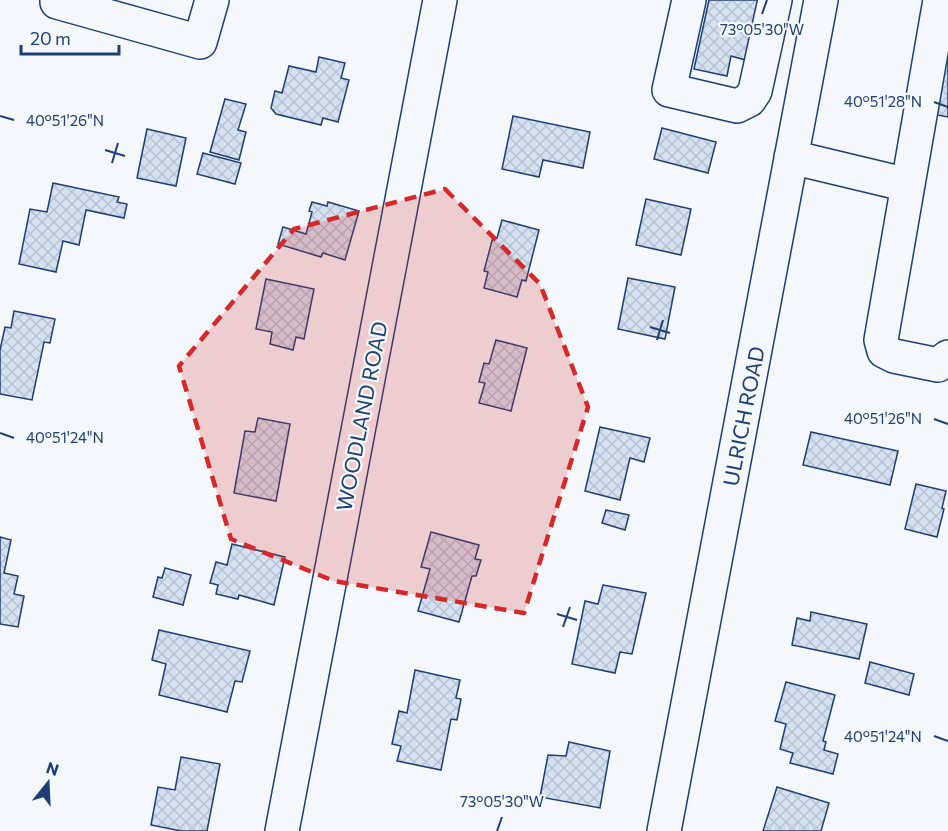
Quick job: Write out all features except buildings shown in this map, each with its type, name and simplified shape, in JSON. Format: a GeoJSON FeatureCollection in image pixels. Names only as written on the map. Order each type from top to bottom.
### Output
{"type":"FeatureCollection","features":[{"type":"Feature","properties":{"kind":"street"},"geometry":{"type":"LineString","coordinates":[[57,0],[57,2],[200,42],[212,0]]}},
{"type":"Feature","properties":{"kind":"street","name":"WOODLAND ROAD"},"geometry":{"type":"LineString","coordinates":[[282,831],[440,0]]}},
{"type":"Feature","properties":{"kind":"street"},"geometry":{"type":"LineString","coordinates":[[689,0],[669,90],[737,106],[748,100],[755,91],[775,0]]}},
{"type":"Feature","properties":{"kind":"street","name":"ULRICH ROAD"},"geometry":{"type":"LineString","coordinates":[[664,831],[821,0]]}},
{"type":"Feature","properties":{"kind":"street"},"geometry":{"type":"LineString","coordinates":[[940,0],[881,340],[884,351],[894,356],[938,364],[948,357]]}},
{"type":"Feature","properties":{"kind":"street"},"geometry":{"type":"LineString","coordinates":[[791,157],[908,185]]}},
{"type":"Feature","properties":{"kind":"highlighted area"},"geometry":{"type":"Polygon","coordinates":[[[445,189],[540,284],[588,407],[524,613],[334,581],[231,539],[179,366],[294,229],[445,189]]]}}]}
